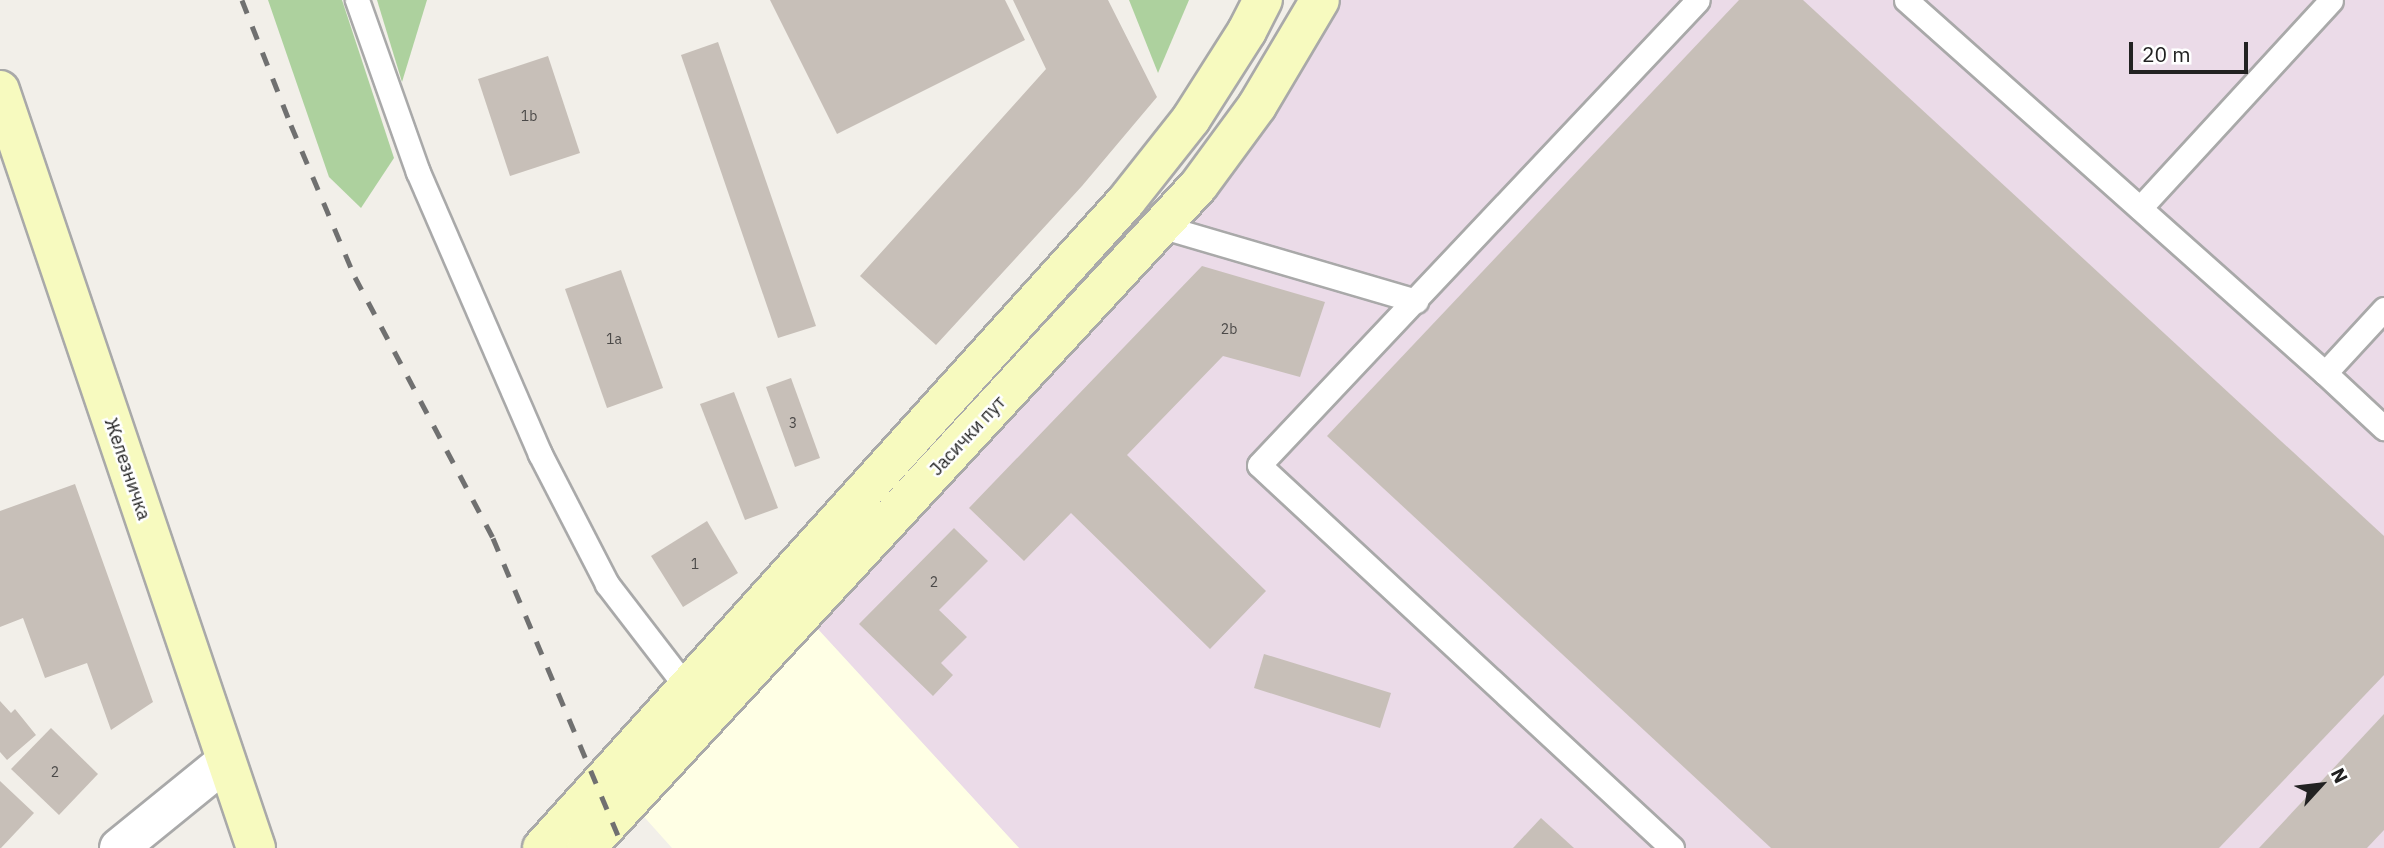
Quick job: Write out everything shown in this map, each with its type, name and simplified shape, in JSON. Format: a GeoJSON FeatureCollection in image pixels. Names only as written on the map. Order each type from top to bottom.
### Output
{"type":"FeatureCollection","features":[{"type":"Feature","properties":{"kind":"main road"},"geometry":{"type":"LineString","coordinates":[[542,848],[1127,200],[1191,119],[1247,31],[1263,0]]}},
{"type":"Feature","properties":{"kind":"main road","name":"Јасички пут"},"geometry":{"type":"LineString","coordinates":[[586,848],[1199,184],[1257,106],[1320,0]]}},
{"type":"Feature","properties":{"kind":"main road","name":"Железничка"},"geometry":{"type":"LineString","coordinates":[[0,90],[256,848]]}},
{"type":"Feature","properties":{"kind":"street"},"geometry":{"type":"LineString","coordinates":[[119,848],[225,762]]}},
{"type":"Feature","properties":{"kind":"lane"},"geometry":{"type":"LineString","coordinates":[[357,0],[418,172],[540,454],[607,584],[687,688]]}},
{"type":"Feature","properties":{"kind":"lane"},"geometry":{"type":"LineString","coordinates":[[1672,848],[1259,465],[1698,0]]}},
{"type":"Feature","properties":{"kind":"lane"},"geometry":{"type":"LineString","coordinates":[[1906,0],[2384,428]]}},
{"type":"Feature","properties":{"kind":"lane"},"geometry":{"type":"LineString","coordinates":[[2140,208],[2331,0]]}},
{"type":"Feature","properties":{"kind":"lane"},"geometry":{"type":"LineString","coordinates":[[1160,226],[1416,301]]}},
{"type":"Feature","properties":{"kind":"lane"},"geometry":{"type":"LineString","coordinates":[[2325,373],[2384,310]]}},
{"type":"Feature","properties":{"kind":"shaded area"},"geometry":{"type":"Polygon","coordinates":[[[1300,0],[2384,0],[2384,848],[1019,848],[804,614],[1199,185],[1300,0]]]}},
{"type":"Feature","properties":{"kind":"shaded area"},"geometry":{"type":"Polygon","coordinates":[[[804,614],[1019,848],[672,848],[629,800],[804,614]]]}},
{"type":"Feature","properties":{"kind":"green space"},"geometry":{"type":"Polygon","coordinates":[[[268,0],[342,0],[394,158],[361,208],[329,177],[268,0]]]}},
{"type":"Feature","properties":{"kind":"green space"},"geometry":{"type":"Polygon","coordinates":[[[377,0],[427,0],[402,82],[377,0]]]}},
{"type":"Feature","properties":{"kind":"green space"},"geometry":{"type":"Polygon","coordinates":[[[1129,0],[1189,0],[1158,73],[1129,0]]]}},
{"type":"Feature","properties":{"kind":"building"},"geometry":{"type":"Polygon","coordinates":[[[770,0],[1005,0],[1025,40],[837,134],[770,0]]]}},
{"type":"Feature","properties":{"kind":"building"},"geometry":{"type":"Polygon","coordinates":[[[1013,0],[1108,0],[1157,97],[1082,186],[936,345],[860,276],[1046,69],[1013,0]]]}},
{"type":"Feature","properties":{"kind":"building"},"geometry":{"type":"Polygon","coordinates":[[[1739,0],[1803,0],[2384,536],[2384,675],[2219,848],[1771,848],[1327,436],[1739,0]]]}},
{"type":"Feature","properties":{"kind":"building"},"geometry":{"type":"Polygon","coordinates":[[[718,42],[816,326],[778,338],[681,55],[718,42]]]}},
{"type":"Feature","properties":{"kind":"building"},"geometry":{"type":"Polygon","coordinates":[[[548,56],[580,153],[510,176],[478,79],[548,56]]]}},
{"type":"Feature","properties":{"kind":"building"},"geometry":{"type":"Polygon","coordinates":[[[1202,266],[1325,302],[1300,377],[1223,356],[1127,455],[1266,591],[1210,649],[1071,513],[1024,561],[969,508],[1202,266]]]}},
{"type":"Feature","properties":{"kind":"building"},"geometry":{"type":"Polygon","coordinates":[[[621,270],[663,388],[607,408],[565,289],[621,270]]]}},
{"type":"Feature","properties":{"kind":"building"},"geometry":{"type":"Polygon","coordinates":[[[791,378],[820,458],[795,467],[766,387],[791,378]]]}},
{"type":"Feature","properties":{"kind":"building"},"geometry":{"type":"Polygon","coordinates":[[[734,392],[778,508],[745,520],[700,404],[734,392]]]}},
{"type":"Feature","properties":{"kind":"building"},"geometry":{"type":"Polygon","coordinates":[[[75,484],[153,702],[111,730],[87,663],[45,678],[23,618],[0,627],[0,511],[75,484]]]}},
{"type":"Feature","properties":{"kind":"building"},"geometry":{"type":"Polygon","coordinates":[[[707,521],[738,573],[683,607],[651,556],[707,521]]]}},
{"type":"Feature","properties":{"kind":"building"},"geometry":{"type":"Polygon","coordinates":[[[954,528],[988,561],[939,610],[967,637],[941,663],[953,675],[933,696],[859,624],[954,528]]]}},
{"type":"Feature","properties":{"kind":"building"},"geometry":{"type":"Polygon","coordinates":[[[1264,654],[1391,693],[1380,728],[1254,688],[1264,654]]]}},
{"type":"Feature","properties":{"kind":"building"},"geometry":{"type":"Polygon","coordinates":[[[0,701],[11,713],[15,709],[36,735],[7,760],[0,752],[0,701]]]}},
{"type":"Feature","properties":{"kind":"building"},"geometry":{"type":"Polygon","coordinates":[[[2384,714],[2384,830],[2367,848],[2259,848],[2384,714]]]}},
{"type":"Feature","properties":{"kind":"building"},"geometry":{"type":"Polygon","coordinates":[[[51,728],[98,774],[59,815],[11,769],[51,728]]]}},
{"type":"Feature","properties":{"kind":"building"},"geometry":{"type":"Polygon","coordinates":[[[0,781],[34,813],[1,848],[0,848],[0,781]]]}},
{"type":"Feature","properties":{"kind":"building"},"geometry":{"type":"Polygon","coordinates":[[[1541,818],[1574,848],[1513,848],[1541,818]]]}},
{"type":"Feature","properties":{"kind":"railway"},"geometry":{"type":"LineString","coordinates":[[242,0],[355,277],[493,538],[623,848]]}}]}
